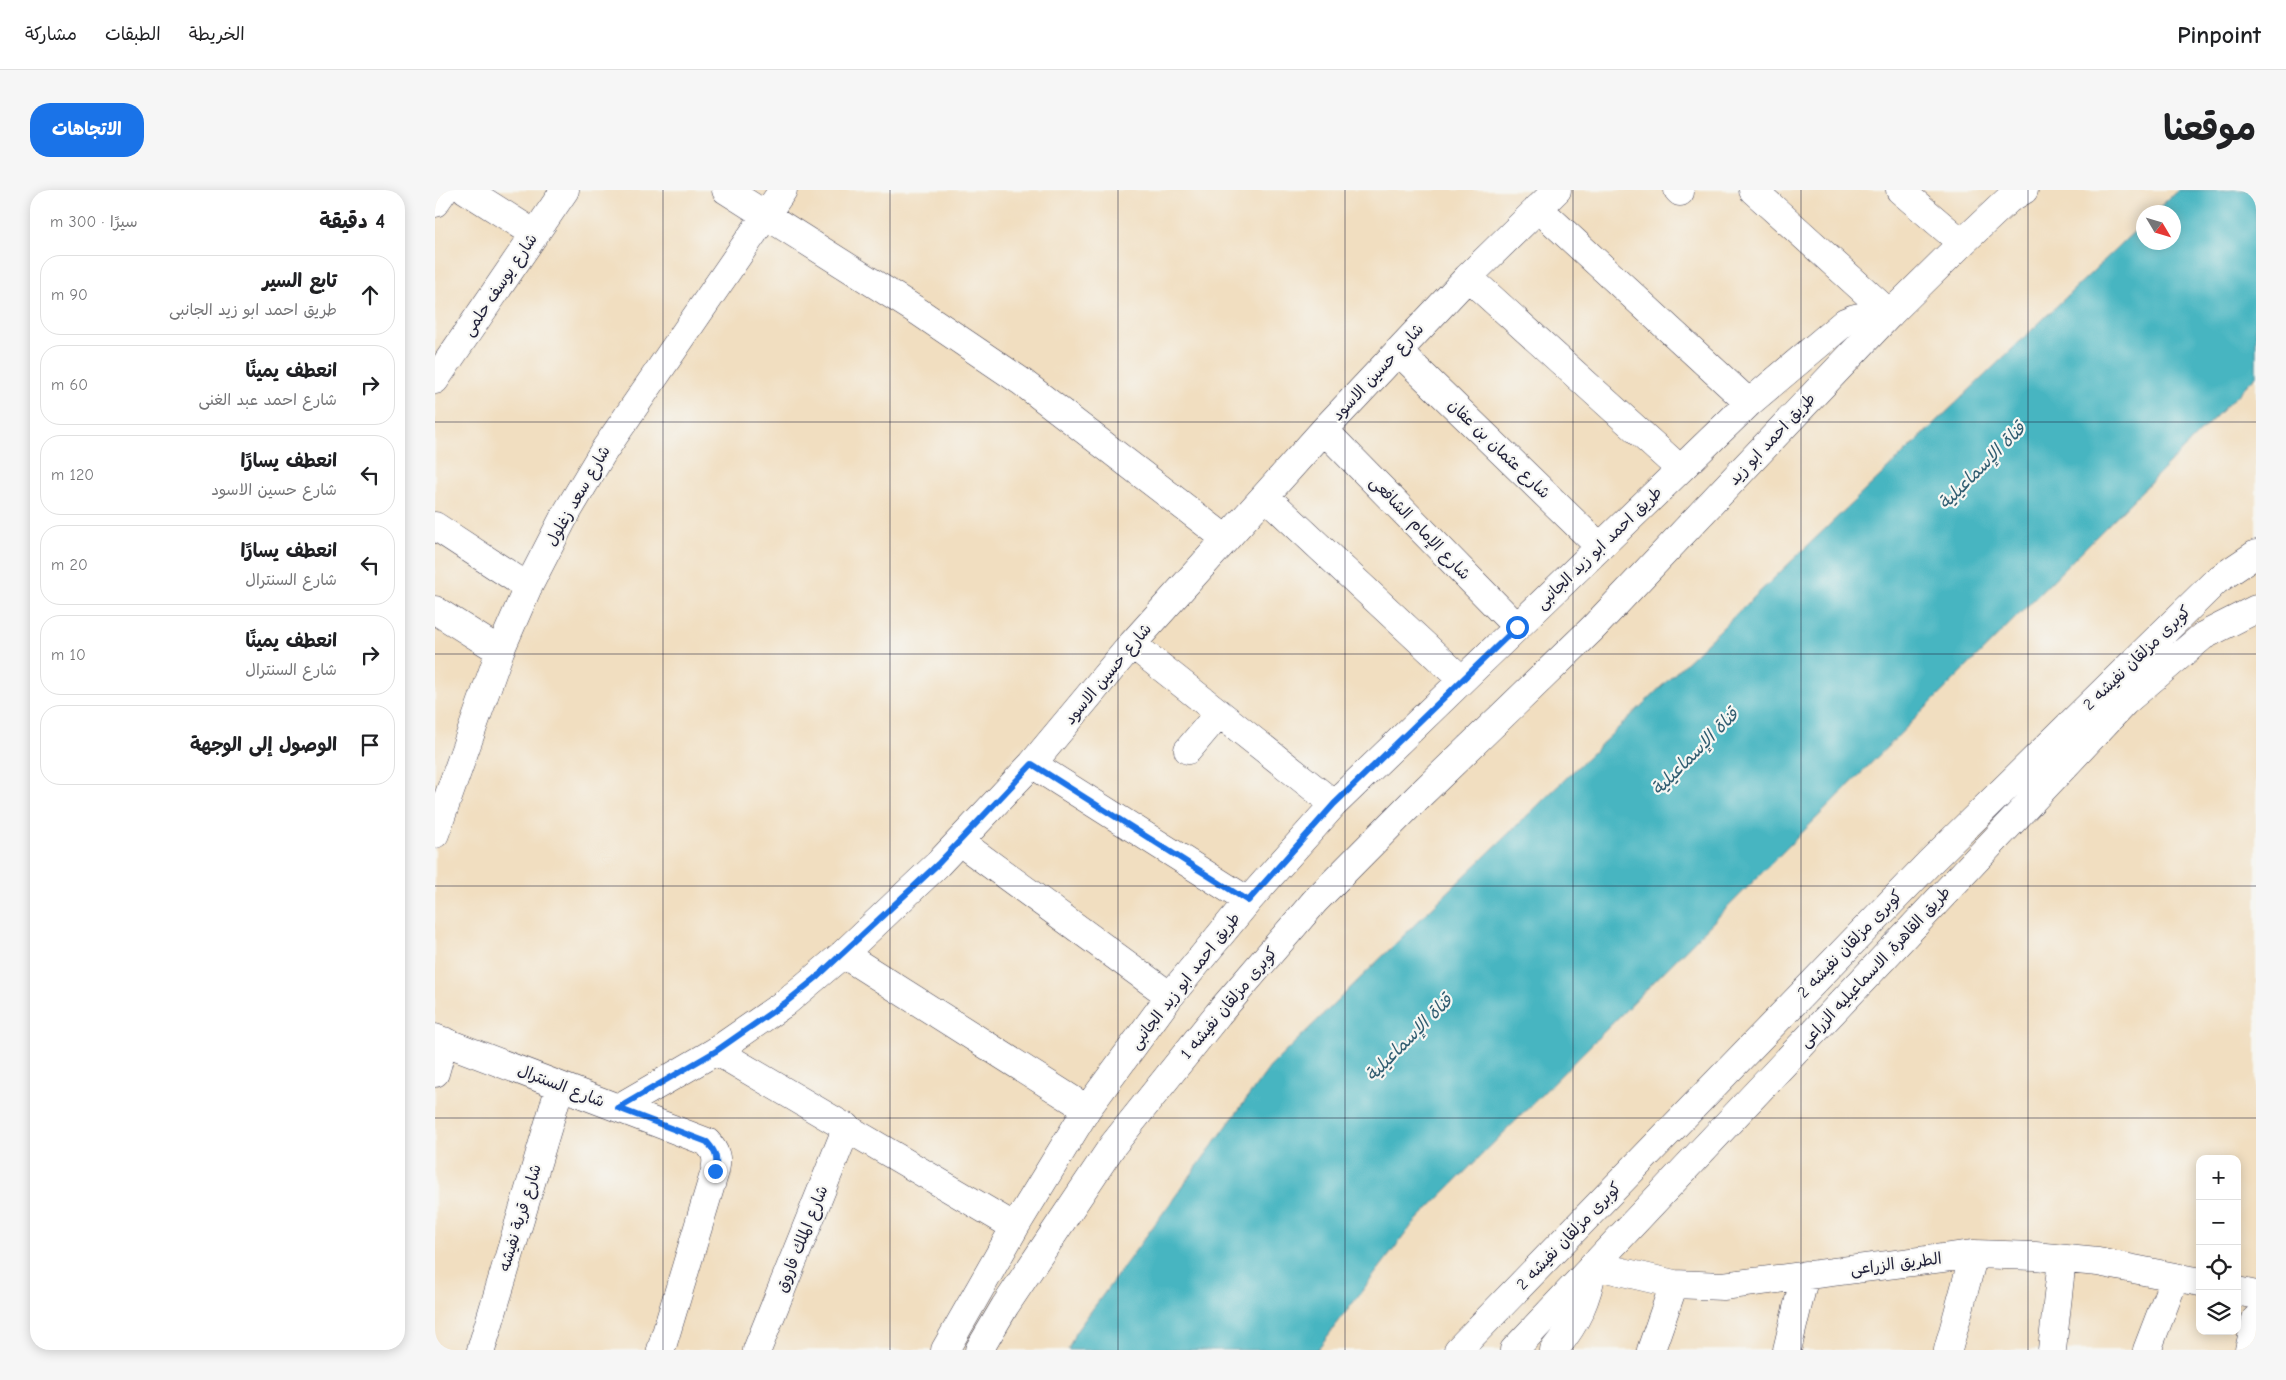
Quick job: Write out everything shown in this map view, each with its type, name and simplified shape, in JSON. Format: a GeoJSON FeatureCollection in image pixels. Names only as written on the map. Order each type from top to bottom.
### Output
{"type":"FeatureCollection","features":[{"type":"Feature","properties":{"kind":"main road"},"geometry":{"type":"LineString","coordinates":[[435,203],[444,190]]}},
{"type":"Feature","properties":{"kind":"main road"},"geometry":{"type":"LineString","coordinates":[[465,190],[535,234]]}},
{"type":"Feature","properties":{"kind":"main road","name":"شارع يوسف حلمى"},"geometry":{"type":"LineString","coordinates":[[435,380],[565,190]]}},
{"type":"Feature","properties":{"kind":"main road"},"geometry":{"type":"LineString","coordinates":[[726,190],[919,312],[1022,382],[1226,539]]}},
{"type":"Feature","properties":{"kind":"main road","name":"شارع سعد زغلول"},"geometry":{"type":"LineString","coordinates":[[435,834],[500,650],[527,587],[563,519],[603,452],[783,190]]}},
{"type":"Feature","properties":{"kind":"main road"},"geometry":{"type":"LineString","coordinates":[[1753,190],[1890,314]]}},
{"type":"Feature","properties":{"kind":"main road"},"geometry":{"type":"LineString","coordinates":[[1900,190],[1962,243]]}},
{"type":"Feature","properties":{"kind":"main road","name":"طريق احمد ابو زيد"},"geometry":{"type":"LineString","coordinates":[[1525,693],[1592,629],[1890,314],[1962,243],[2017,193]]}},
{"type":"Feature","properties":{"kind":"main road"},"geometry":{"type":"LineString","coordinates":[[1547,199],[1749,403]]}},
{"type":"Feature","properties":{"kind":"main road","name":"شارع حسين الاسود"},"geometry":{"type":"LineString","coordinates":[[618,1108],[716,1051],[785,1003],[843,954],[960,842],[1032,764],[1132,644],[1324,430],[1468,277],[1547,199]]}},
{"type":"Feature","properties":{"kind":"main road"},"geometry":{"type":"LineString","coordinates":[[1468,277],[1681,469]]}},
{"type":"Feature","properties":{"kind":"main road","name":"طريق احمد ابو زيد الجانبى"},"geometry":{"type":"LineString","coordinates":[[945,1350],[1015,1227],[1087,1108],[1170,996],[1248,901],[1334,804],[1749,403],[1845,322],[1867,314],[1890,314]]}},
{"type":"Feature","properties":{"kind":"main road","name":"شارع عثمان بن عفان"},"geometry":{"type":"LineString","coordinates":[[1398,351],[1600,547]]}},
{"type":"Feature","properties":{"kind":"main road","name":"شارع الإمام الشافعى"},"geometry":{"type":"LineString","coordinates":[[1324,430],[1517,627]]}},
{"type":"Feature","properties":{"kind":"main road"},"geometry":{"type":"LineString","coordinates":[[1265,496],[1462,680]]}},
{"type":"Feature","properties":{"kind":"main road"},"geometry":{"type":"LineString","coordinates":[[435,526],[527,587]]}},
{"type":"Feature","properties":{"kind":"main road","name":"كوبرى مزلقان نفيشه 2"},"geometry":{"type":"LineString","coordinates":[[1458,1350],[1930,862],[2215,581],[2256,554]]}},
{"type":"Feature","properties":{"kind":"main road","name":"طريق القاهرة, الاسماعيليه الزراعى"},"geometry":{"type":"LineString","coordinates":[[1514,1350],[2125,702],[2203,636],[2256,609]]}},
{"type":"Feature","properties":{"kind":"main road"},"geometry":{"type":"LineString","coordinates":[[435,610],[500,650]]}},
{"type":"Feature","properties":{"kind":"main road"},"geometry":{"type":"LineString","coordinates":[[1132,644],[1334,804]]}},
{"type":"Feature","properties":{"kind":"main road","name":"كوبرى مزلقان نفيشه 1"},"geometry":{"type":"LineString","coordinates":[[979,1350],[1005,1306],[1113,1145],[1218,1014],[1315,901],[1525,693]]}},
{"type":"Feature","properties":{"kind":"main road"},"geometry":{"type":"LineString","coordinates":[[1188,750],[1219,713]]}},
{"type":"Feature","properties":{"kind":"main road"},"geometry":{"type":"LineString","coordinates":[[1032,764],[1248,901]]}},
{"type":"Feature","properties":{"kind":"main road"},"geometry":{"type":"LineString","coordinates":[[960,842],[1170,996]]}},
{"type":"Feature","properties":{"kind":"main road"},"geometry":{"type":"LineString","coordinates":[[843,954],[1087,1108]]}},
{"type":"Feature","properties":{"kind":"main road"},"geometry":{"type":"LineString","coordinates":[[435,1072],[439,1040]]}},
{"type":"Feature","properties":{"kind":"main road","name":"شارع السنترال"},"geometry":{"type":"LineString","coordinates":[[439,1040],[707,1142],[715,1150],[717,1159],[715,1171],[661,1350]]}},
{"type":"Feature","properties":{"kind":"main road"},"geometry":{"type":"LineString","coordinates":[[716,1051],[1015,1227]]}},
{"type":"Feature","properties":{"kind":"main road","name":"شارع قرية نفيشه"},"geometry":{"type":"LineString","coordinates":[[481,1350],[560,1086]]}},
{"type":"Feature","properties":{"kind":"main road","name":"شارع الملك فاروق"},"geometry":{"type":"LineString","coordinates":[[757,1350],[847,1127]]}},
{"type":"Feature","properties":{"kind":"main road"},"geometry":{"type":"LineString","coordinates":[[1949,1350],[1974,1254]]}},
{"type":"Feature","properties":{"kind":"main road","name":"الطريق الزراعى"},"geometry":{"type":"LineString","coordinates":[[1593,1265],[1674,1284],[1723,1286],[1974,1254],[2098,1262],[2188,1280]]}},
{"type":"Feature","properties":{"kind":"main road"},"geometry":{"type":"LineString","coordinates":[[2051,1350],[2062,1259]]}},
{"type":"Feature","properties":{"kind":"main road"},"geometry":{"type":"LineString","coordinates":[[1554,1350],[1572,1328],[1580,1313],[1586,1298],[1593,1265]]}},
{"type":"Feature","properties":{"kind":"main road"},"geometry":{"type":"LineString","coordinates":[[1787,1350],[1805,1275]]}},
{"type":"Feature","properties":{"kind":"main road"},"geometry":{"type":"LineString","coordinates":[[2147,1350],[2188,1280]]}},
{"type":"Feature","properties":{"kind":"main road"},"geometry":{"type":"LineString","coordinates":[[1651,1350],[1674,1284]]}},
{"type":"Feature","properties":{"kind":"main road"},"geometry":{"type":"LineString","coordinates":[[2241,1292],[2256,1295]]}},
{"type":"Feature","properties":{"kind":"main road"},"geometry":{"type":"LineString","coordinates":[[2249,1350],[2256,1319]]}},
{"type":"Feature","properties":{"kind":"water","name":"قناة الإسماعيلية"},"geometry":{"type":"Polygon","coordinates":[[[2178,190],[2256,190],[2256,376],[1413,1224],[1317,1350],[1068,1350],[1075,1333],[1270,1067],[1455,885],[2136,230],[2136,250],[2181,250],[2181,205],[2162,205],[2178,190]]]}},
{"type":"Feature","properties":{"kind":"route"},"geometry":{"type":"LineString","coordinates":[[715,1171],[717,1159],[715,1150],[707,1142],[618,1108],[716,1051],[785,1003],[816,978],[938,864],[1032,764],[1248,901],[1334,804],[1517,627]]}}]}
